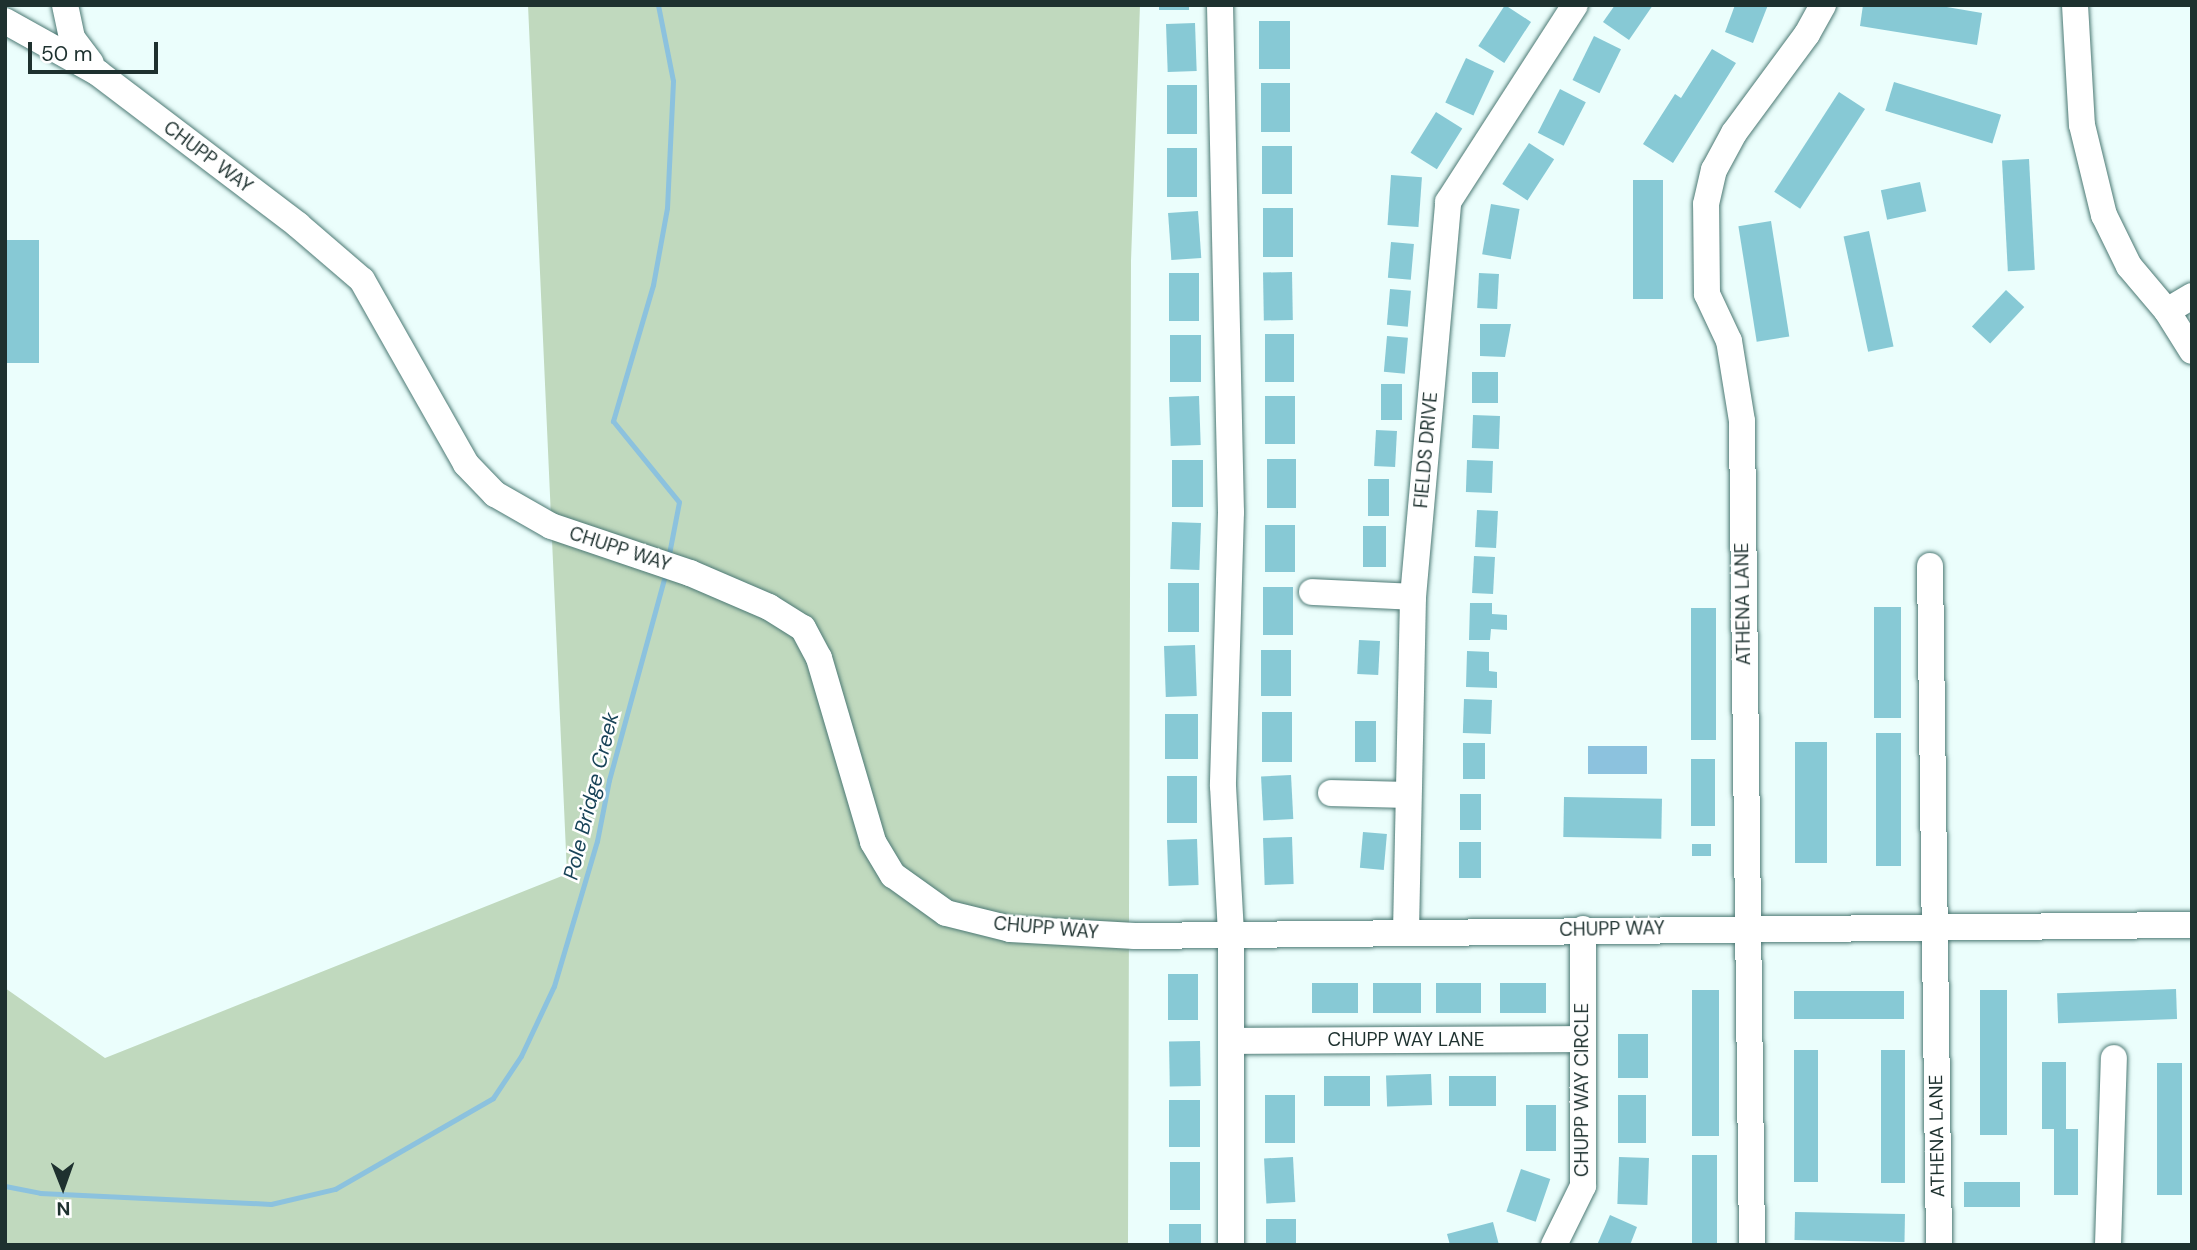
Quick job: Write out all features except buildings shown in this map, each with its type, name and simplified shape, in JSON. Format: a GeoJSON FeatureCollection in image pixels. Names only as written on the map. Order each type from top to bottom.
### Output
{"type":"FeatureCollection","features":[{"type":"Feature","properties":{"kind":"street"},"geometry":{"type":"LineString","coordinates":[[65,5],[72,38],[98,73]]}},
{"type":"Feature","properties":{"kind":"street"},"geometry":{"type":"LineString","coordinates":[[1220,5],[1231,512],[1223,786],[1231,934],[1231,1245]]}},
{"type":"Feature","properties":{"kind":"street","name":"FIELDS DRIVE"},"geometry":{"type":"LineString","coordinates":[[1406,932],[1406,794],[1413,597],[1448,202],[1575,5]]}},
{"type":"Feature","properties":{"kind":"street","name":"ATHENA LANE"},"geometry":{"type":"LineString","coordinates":[[1752,1245],[1742,421],[1730,341],[1707,294],[1706,204],[1708,187],[1727,143],[1807,34],[1823,5]]}},
{"type":"Feature","properties":{"kind":"street"},"geometry":{"type":"LineString","coordinates":[[2075,5],[2081,125],[2104,215],[2129,266],[2167,311],[2192,351]]}},
{"type":"Feature","properties":{"kind":"street"},"geometry":{"type":"LineString","coordinates":[[5,21],[98,73]]}},
{"type":"Feature","properties":{"kind":"street","name":"CHUPP WAY"},"geometry":{"type":"LineString","coordinates":[[98,73],[298,225],[362,281],[466,464],[495,495],[551,526],[691,573],[769,607],[803,628],[819,658],[873,842],[893,875],[946,913],[1010,929],[1135,936],[1583,929],[2192,925]]}},
{"type":"Feature","properties":{"kind":"street"},"geometry":{"type":"LineString","coordinates":[[2167,311],[2192,296]]}},
{"type":"Feature","properties":{"kind":"street","name":"ATHENA LANE"},"geometry":{"type":"LineString","coordinates":[[1930,566],[1939,1245]]}},
{"type":"Feature","properties":{"kind":"street"},"geometry":{"type":"LineString","coordinates":[[1312,592],[1413,597]]}},
{"type":"Feature","properties":{"kind":"street"},"geometry":{"type":"LineString","coordinates":[[1331,793],[1406,794]]}},
{"type":"Feature","properties":{"kind":"street","name":"CHUPP WAY CIRCLE"},"geometry":{"type":"LineString","coordinates":[[1555,1245],[1583,1186],[1583,929]]}},
{"type":"Feature","properties":{"kind":"street","name":"CHUPP WAY LANE"},"geometry":{"type":"LineString","coordinates":[[1231,1041],[1581,1039]]}},
{"type":"Feature","properties":{"kind":"street"},"geometry":{"type":"LineString","coordinates":[[2108,1245],[2114,1058]]}},
{"type":"Feature","properties":{"kind":"green space"},"geometry":{"type":"Polygon","coordinates":[[[528,5],[1140,5],[1131,261],[1128,1245],[5,1245],[5,988],[105,1058],[567,874],[528,5]]]}},
{"type":"Feature","properties":{"kind":"water"},"geometry":{"type":"Polygon","coordinates":[[[1588,746],[1647,746],[1647,774],[1588,774],[1588,746]]]}},
{"type":"Feature","properties":{"kind":"waterway","name":"Pole Bridge Creek"},"geometry":{"type":"LineString","coordinates":[[658,5],[673,81],[667,208],[653,285],[613,421],[679,502],[668,559]]}},
{"type":"Feature","properties":{"kind":"waterway","name":"Pole Bridge Creek"},"geometry":{"type":"LineString","coordinates":[[5,1186],[40,1193],[271,1204],[335,1189],[493,1098],[521,1056],[554,986],[597,841],[609,780],[666,572]]}}]}
